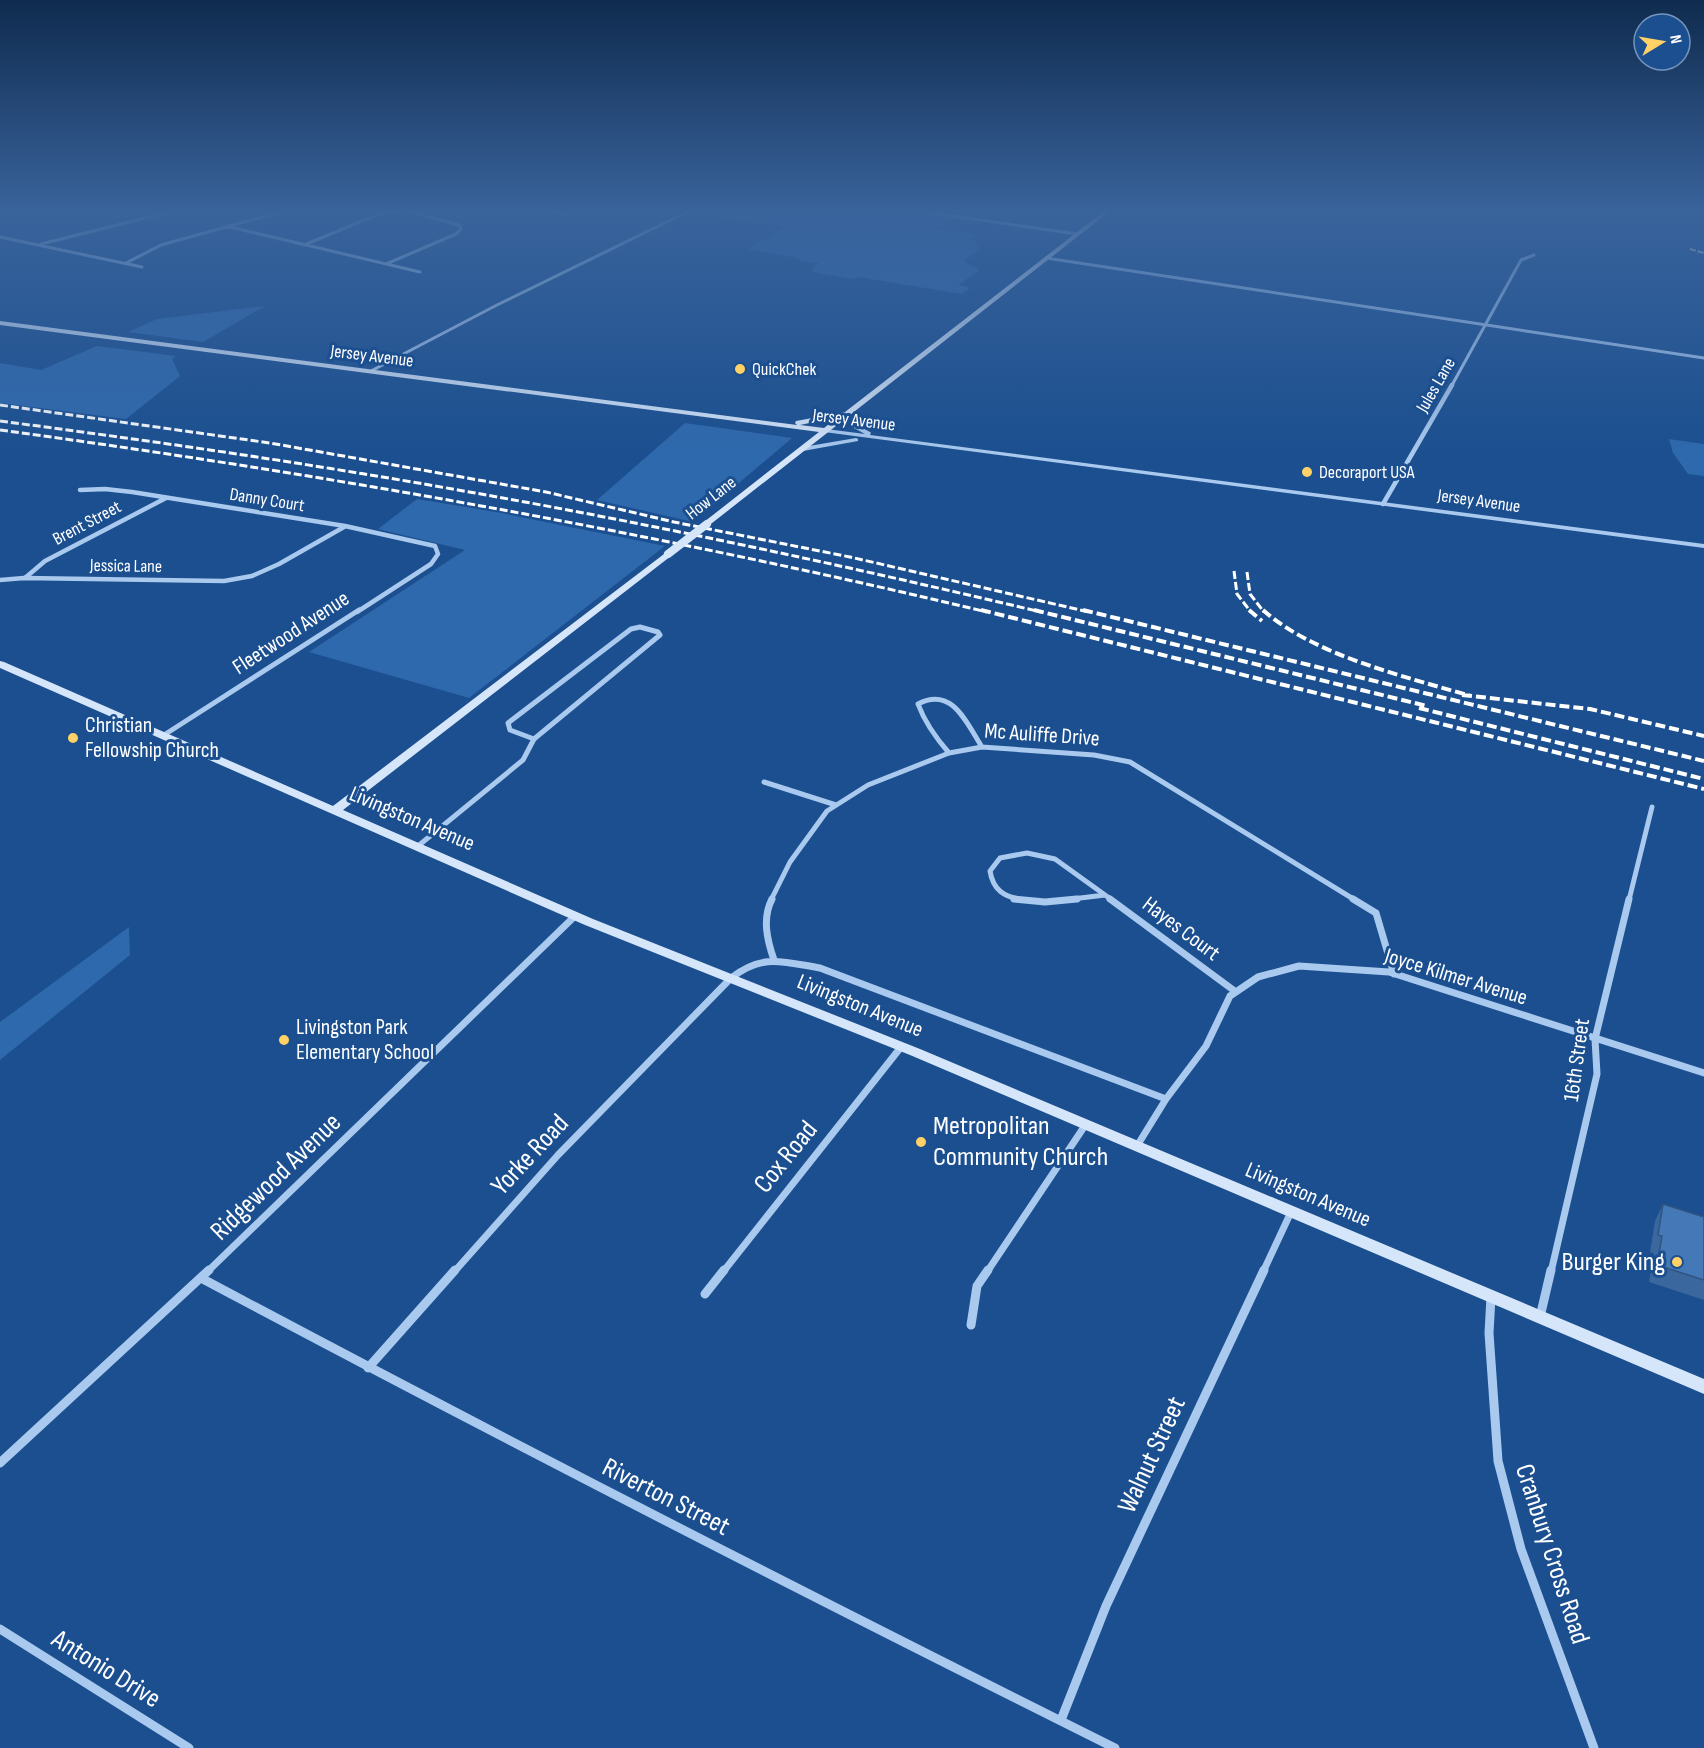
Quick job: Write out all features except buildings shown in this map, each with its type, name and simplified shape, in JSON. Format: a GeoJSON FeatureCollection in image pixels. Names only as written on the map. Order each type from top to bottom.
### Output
{"type":"FeatureCollection","features":[{"type":"Feature","properties":{"kind":"main road","name":"How Lane"},"geometry":{"type":"LineString","coordinates":[[335,810],[707,524],[1001,294]]}},
{"type":"Feature","properties":{"kind":"main road","name":"Jersey Avenue"},"geometry":{"type":"LineString","coordinates":[[0,323],[826,431]]}},
{"type":"Feature","properties":{"kind":"main road"},"geometry":{"type":"LineString","coordinates":[[765,423],[810,422],[848,414]]}},
{"type":"Feature","properties":{"kind":"main road"},"geometry":{"type":"LineString","coordinates":[[765,423],[798,437],[803,448]]}},
{"type":"Feature","properties":{"kind":"main road","name":"Livingston Avenue"},"geometry":{"type":"LineString","coordinates":[[0,664],[575,916],[1086,1124],[1704,1387]]}},
{"type":"Feature","properties":{"kind":"street"},"geometry":{"type":"LineString","coordinates":[[371,372],[520,294]]}},
{"type":"Feature","properties":{"kind":"street"},"geometry":{"type":"LineString","coordinates":[[1280,294],[1704,358]]}},
{"type":"Feature","properties":{"kind":"street","name":"Jules Lane"},"geometry":{"type":"LineString","coordinates":[[1383,504],[1503,294]]}},
{"type":"Feature","properties":{"kind":"street"},"geometry":{"type":"LineString","coordinates":[[848,414],[856,428],[882,438]]}},
{"type":"Feature","properties":{"kind":"street","name":"Jersey Avenue"},"geometry":{"type":"LineString","coordinates":[[826,431],[1704,546]]}},
{"type":"Feature","properties":{"kind":"street"},"geometry":{"type":"LineString","coordinates":[[803,448],[841,441],[882,438]]}},
{"type":"Feature","properties":{"kind":"street","name":"Danny Court"},"geometry":{"type":"LineString","coordinates":[[80,490],[105,489],[345,526],[435,546],[438,554],[435,558]]}},
{"type":"Feature","properties":{"kind":"street","name":"Brent Street"},"geometry":{"type":"LineString","coordinates":[[24,578],[45,561],[166,498]]}},
{"type":"Feature","properties":{"kind":"street","name":"Jessica Lane"},"geometry":{"type":"LineString","coordinates":[[0,580],[24,578],[224,580],[252,576],[279,564],[345,526]]}},
{"type":"Feature","properties":{"kind":"street","name":"Fleetwood Avenue"},"geometry":{"type":"LineString","coordinates":[[164,735],[431,564],[435,558]]}},
{"type":"Feature","properties":{"kind":"street"},"geometry":{"type":"LineString","coordinates":[[418,846],[523,760],[534,739],[660,635],[658,632],[640,627],[631,629],[508,723],[510,730],[534,739]]}},
{"type":"Feature","properties":{"kind":"street"},"geometry":{"type":"LineString","coordinates":[[949,753],[930,732],[918,704],[933,697],[946,698],[953,705],[982,747]]}},
{"type":"Feature","properties":{"kind":"street","name":"Mc Auliffe Drive"},"geometry":{"type":"LineString","coordinates":[[774,960],[768,944],[766,911],[790,862],[827,811],[868,785],[949,753],[982,747],[1094,755],[1130,762],[1376,914],[1394,974]]}},
{"type":"Feature","properties":{"kind":"street"},"geometry":{"type":"LineString","coordinates":[[764,782],[836,805]]}},
{"type":"Feature","properties":{"kind":"street","name":"16th Street"},"geometry":{"type":"LineString","coordinates":[[1540,1318],[1597,1074],[1595,1039],[1652,807]]}},
{"type":"Feature","properties":{"kind":"street","name":"Hayes Court"},"geometry":{"type":"LineString","coordinates":[[1104,895],[1019,901],[1004,896],[992,884],[990,871],[1000,858],[1027,853],[1055,859],[1104,895],[1236,992]]}},
{"type":"Feature","properties":{"kind":"street","name":"Ridgewood Avenue"},"geometry":{"type":"LineString","coordinates":[[0,1463],[201,1278],[575,916]]}},
{"type":"Feature","properties":{"kind":"street"},"geometry":{"type":"LineString","coordinates":[[731,978],[746,966],[774,960],[820,968],[1166,1099]]}},
{"type":"Feature","properties":{"kind":"street","name":"Joyce Kilmer Avenue"},"geometry":{"type":"LineString","coordinates":[[1137,1146],[1166,1099],[1206,1046],[1230,996],[1258,977],[1299,966],[1334,966],[1394,974],[1704,1073]]}},
{"type":"Feature","properties":{"kind":"street","name":"Yorke Road"},"geometry":{"type":"LineString","coordinates":[[368,1368],[558,1155],[731,978]]}},
{"type":"Feature","properties":{"kind":"street","name":"Cox Road"},"geometry":{"type":"LineString","coordinates":[[705,1294],[901,1047]]}},
{"type":"Feature","properties":{"kind":"street"},"geometry":{"type":"LineString","coordinates":[[971,1325],[977,1286],[1086,1124]]}},
{"type":"Feature","properties":{"kind":"street","name":"Walnut Street"},"geometry":{"type":"LineString","coordinates":[[1061,1720],[1106,1606],[1291,1212]]}},
{"type":"Feature","properties":{"kind":"street","name":"Riverton Street"},"geometry":{"type":"LineString","coordinates":[[201,1278],[368,1368],[764,1573],[1115,1748]]}},
{"type":"Feature","properties":{"kind":"street","name":"Cranbury Cross Road"},"geometry":{"type":"LineString","coordinates":[[1491,1297],[1489,1333],[1498,1461],[1521,1549],[1594,1748]]}},
{"type":"Feature","properties":{"kind":"street","name":"Antonio Drive"},"geometry":{"type":"LineString","coordinates":[[0,1629],[189,1748]]}},
{"type":"Feature","properties":{"kind":"shaded area"},"geometry":{"type":"Polygon","coordinates":[[[265,306],[203,342],[128,332],[157,319],[265,306]]]}},
{"type":"Feature","properties":{"kind":"shaded area"},"geometry":{"type":"Polygon","coordinates":[[[97,346],[176,356],[172,359],[180,376],[126,419],[0,403],[0,363],[41,370],[97,346]]]}},
{"type":"Feature","properties":{"kind":"shaded area"},"geometry":{"type":"Polygon","coordinates":[[[685,423],[792,438],[693,522],[597,500],[685,423]]]}},
{"type":"Feature","properties":{"kind":"shaded area"},"geometry":{"type":"Polygon","coordinates":[[[1669,439],[1704,444],[1704,476],[1688,474],[1673,453],[1669,439]]]}},
{"type":"Feature","properties":{"kind":"shaded area"},"geometry":{"type":"Polygon","coordinates":[[[417,499],[496,512],[665,546],[469,698],[309,652],[465,550],[378,529],[417,499]]]}},
{"type":"Feature","properties":{"kind":"shaded area"},"geometry":{"type":"Polygon","coordinates":[[[129,927],[130,955],[0,1060],[0,1022],[129,927]]]}},
{"type":"Feature","properties":{"kind":"railway"},"geometry":{"type":"LineString","coordinates":[[0,405],[270,443],[546,492],[674,522],[850,557],[1089,612]]}},
{"type":"Feature","properties":{"kind":"railway"},"geometry":{"type":"LineString","coordinates":[[0,421],[287,462],[531,503],[750,546],[1041,612]]}},
{"type":"Feature","properties":{"kind":"railway"},"geometry":{"type":"LineString","coordinates":[[0,430],[248,466],[496,509],[742,557],[987,612]]}},
{"type":"Feature","properties":{"kind":"railway"},"geometry":{"type":"LineString","coordinates":[[1234,571],[1237,594],[1250,611]]}},
{"type":"Feature","properties":{"kind":"railway"},"geometry":{"type":"LineString","coordinates":[[1247,572],[1250,594],[1264,612]]}},
{"type":"Feature","properties":{"kind":"railway"},"geometry":{"type":"LineString","coordinates":[[981,610],[1704,789]]}},
{"type":"Feature","properties":{"kind":"railway"},"geometry":{"type":"LineString","coordinates":[[1034,610],[1427,706]]}},
{"type":"Feature","properties":{"kind":"railway"},"geometry":{"type":"LineString","coordinates":[[1083,610],[1704,761]]}},
{"type":"Feature","properties":{"kind":"railway"},"geometry":{"type":"LineString","coordinates":[[1263,610],[1307,640],[1334,652],[1361,663],[1471,696]]}},
{"type":"Feature","properties":{"kind":"railway"},"geometry":{"type":"LineString","coordinates":[[1250,611],[1262,621]]}},
{"type":"Feature","properties":{"kind":"railway"},"geometry":{"type":"LineString","coordinates":[[1462,695],[1471,696]]}},
{"type":"Feature","properties":{"kind":"railway"},"geometry":{"type":"LineString","coordinates":[[1471,696],[1590,709],[1704,736]]}},
{"type":"Feature","properties":{"kind":"railway"},"geometry":{"type":"LineString","coordinates":[[1419,708],[1704,779]]}},
{"type":"Feature","properties":{"kind":"place","name":"QuickChek"},"geometry":{"type":"Point","coordinates":[740,369]}},
{"type":"Feature","properties":{"kind":"place","name":"Decoraport USA"},"geometry":{"type":"Point","coordinates":[1307,472]}},
{"type":"Feature","properties":{"kind":"place","name":"Christian Fellowship Church"},"geometry":{"type":"Point","coordinates":[73,738]}},
{"type":"Feature","properties":{"kind":"place","name":"Livingston Park Elementary School"},"geometry":{"type":"Point","coordinates":[284,1040]}},
{"type":"Feature","properties":{"kind":"place","name":"Metropolitan Community Church"},"geometry":{"type":"Point","coordinates":[921,1142]}},
{"type":"Feature","properties":{"kind":"place","name":"Burger King"},"geometry":{"type":"Point","coordinates":[1677,1262]}}]}
